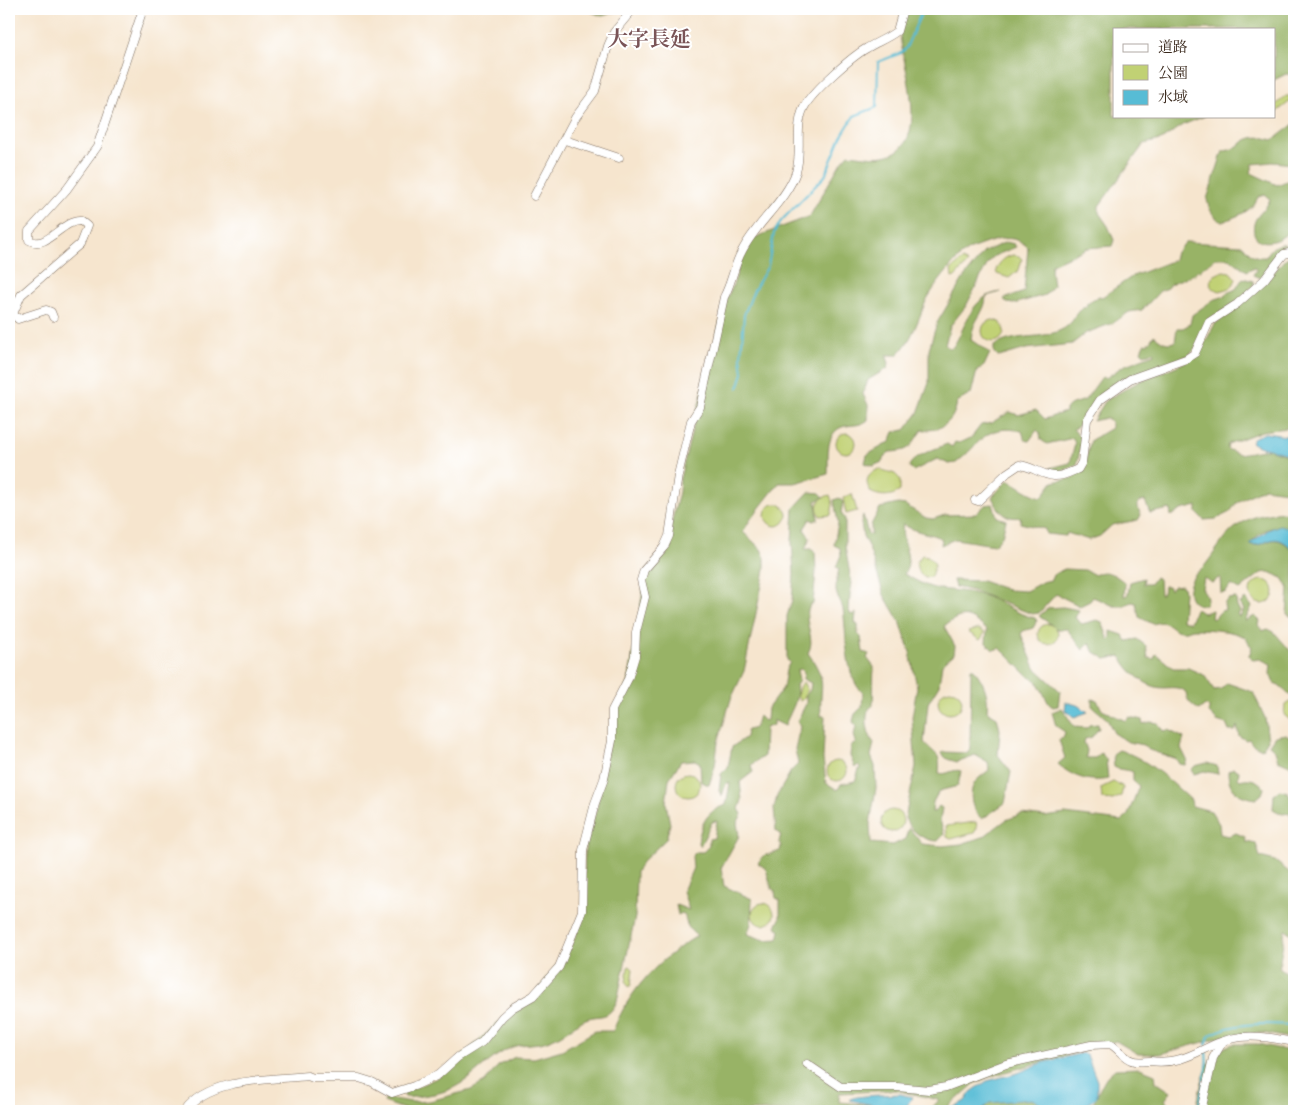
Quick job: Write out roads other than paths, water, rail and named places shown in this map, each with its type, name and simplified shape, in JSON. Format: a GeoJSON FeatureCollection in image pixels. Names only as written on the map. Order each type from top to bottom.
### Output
{"type":"FeatureCollection","features":[{"type":"Feature","properties":{"kind":"street"},"geometry":{"type":"LineString","coordinates":[[53,317],[51,312],[46,310],[18,320],[14,318],[13,314],[21,295],[80,244],[87,226],[81,221],[72,222],[47,239],[38,242],[29,240],[29,231],[67,189],[98,147],[143,9]]}},
{"type":"Feature","properties":{"kind":"street"},"geometry":{"type":"LineString","coordinates":[[534,196],[582,108],[595,92],[614,32],[633,9]]}},
{"type":"Feature","properties":{"kind":"street"},"geometry":{"type":"LineString","coordinates":[[186,1111],[200,1096],[220,1087],[308,1076],[313,1078],[359,1078],[372,1082],[392,1093],[400,1092],[438,1075],[458,1057],[482,1042],[502,1017],[512,1008],[533,996],[549,981],[558,967],[582,911],[583,850],[595,803],[604,779],[612,741],[612,710],[628,679],[635,656],[636,632],[645,597],[641,580],[644,570],[664,547],[669,536],[678,475],[691,421],[700,407],[720,308],[742,251],[786,189],[795,173],[798,162],[800,123],[806,105],[820,86],[852,60],[897,31],[903,9]]}},
{"type":"Feature","properties":{"kind":"street"},"geometry":{"type":"LineString","coordinates":[[565,140],[619,158]]}},
{"type":"Feature","properties":{"kind":"street"},"geometry":{"type":"LineString","coordinates":[[975,500],[978,501],[1007,473],[1019,465],[1034,468],[1044,474],[1056,477],[1078,469],[1082,462],[1087,420],[1100,400],[1130,379],[1186,359],[1195,353],[1209,322],[1237,304],[1264,280],[1279,258],[1284,254],[1294,252]]}},
{"type":"Feature","properties":{"kind":"street"},"geometry":{"type":"LineString","coordinates":[[807,1064],[841,1088],[892,1087],[929,1090],[946,1087],[1006,1064],[1091,1045],[1110,1044],[1127,1058],[1136,1062],[1165,1063],[1179,1061],[1222,1043],[1249,1037],[1294,1042]]}},
{"type":"Feature","properties":{"kind":"street"},"geometry":{"type":"LineString","coordinates":[[1201,1111],[1213,1058],[1222,1043]]}},
{"type":"Feature","properties":{"kind":"water"},"geometry":{"type":"Polygon","coordinates":[[[1265,433],[1294,437],[1294,457],[1251,442],[1255,437],[1265,433]]]}},
{"type":"Feature","properties":{"kind":"water"},"geometry":{"type":"Polygon","coordinates":[[[1280,525],[1294,530],[1294,551],[1280,540],[1275,539],[1261,544],[1249,544],[1268,530],[1280,525]]]}},
{"type":"Feature","properties":{"kind":"water"},"geometry":{"type":"Polygon","coordinates":[[[1066,702],[1077,705],[1088,712],[1074,717],[1065,710],[1066,702]]]}},
{"type":"Feature","properties":{"kind":"water"},"geometry":{"type":"Polygon","coordinates":[[[1083,1053],[1087,1055],[1097,1081],[1097,1097],[1088,1104],[1065,1111],[1052,1111],[1032,1099],[989,1103],[981,1111],[947,1111],[965,1101],[971,1092],[987,1081],[1018,1073],[1042,1063],[1083,1053]]]}},
{"type":"Feature","properties":{"kind":"water"},"geometry":{"type":"Polygon","coordinates":[[[900,1094],[912,1097],[904,1111],[849,1100],[864,1096],[900,1094]]]}},
{"type":"Feature","properties":{"kind":"waterway"},"geometry":{"type":"LineString","coordinates":[[738,388],[743,373],[741,357],[744,315],[754,290],[768,266],[774,233],[781,221],[825,176],[841,137],[854,116],[877,107],[878,62],[901,53],[906,48],[923,9]]}},
{"type":"Feature","properties":{"kind":"waterway"},"geometry":{"type":"LineString","coordinates":[[1206,1045],[1210,1035],[1229,1027],[1251,1024],[1294,1025]]}},
{"type":"Feature","properties":{"kind":"waterway"},"geometry":{"type":"LineString","coordinates":[[1198,1109],[1207,1067],[1206,1050]]}},
{"type":"Feature","properties":{"kind":"district","name":"大字長延"},"geometry":{"type":"Point","coordinates":[649,39]}}]}
